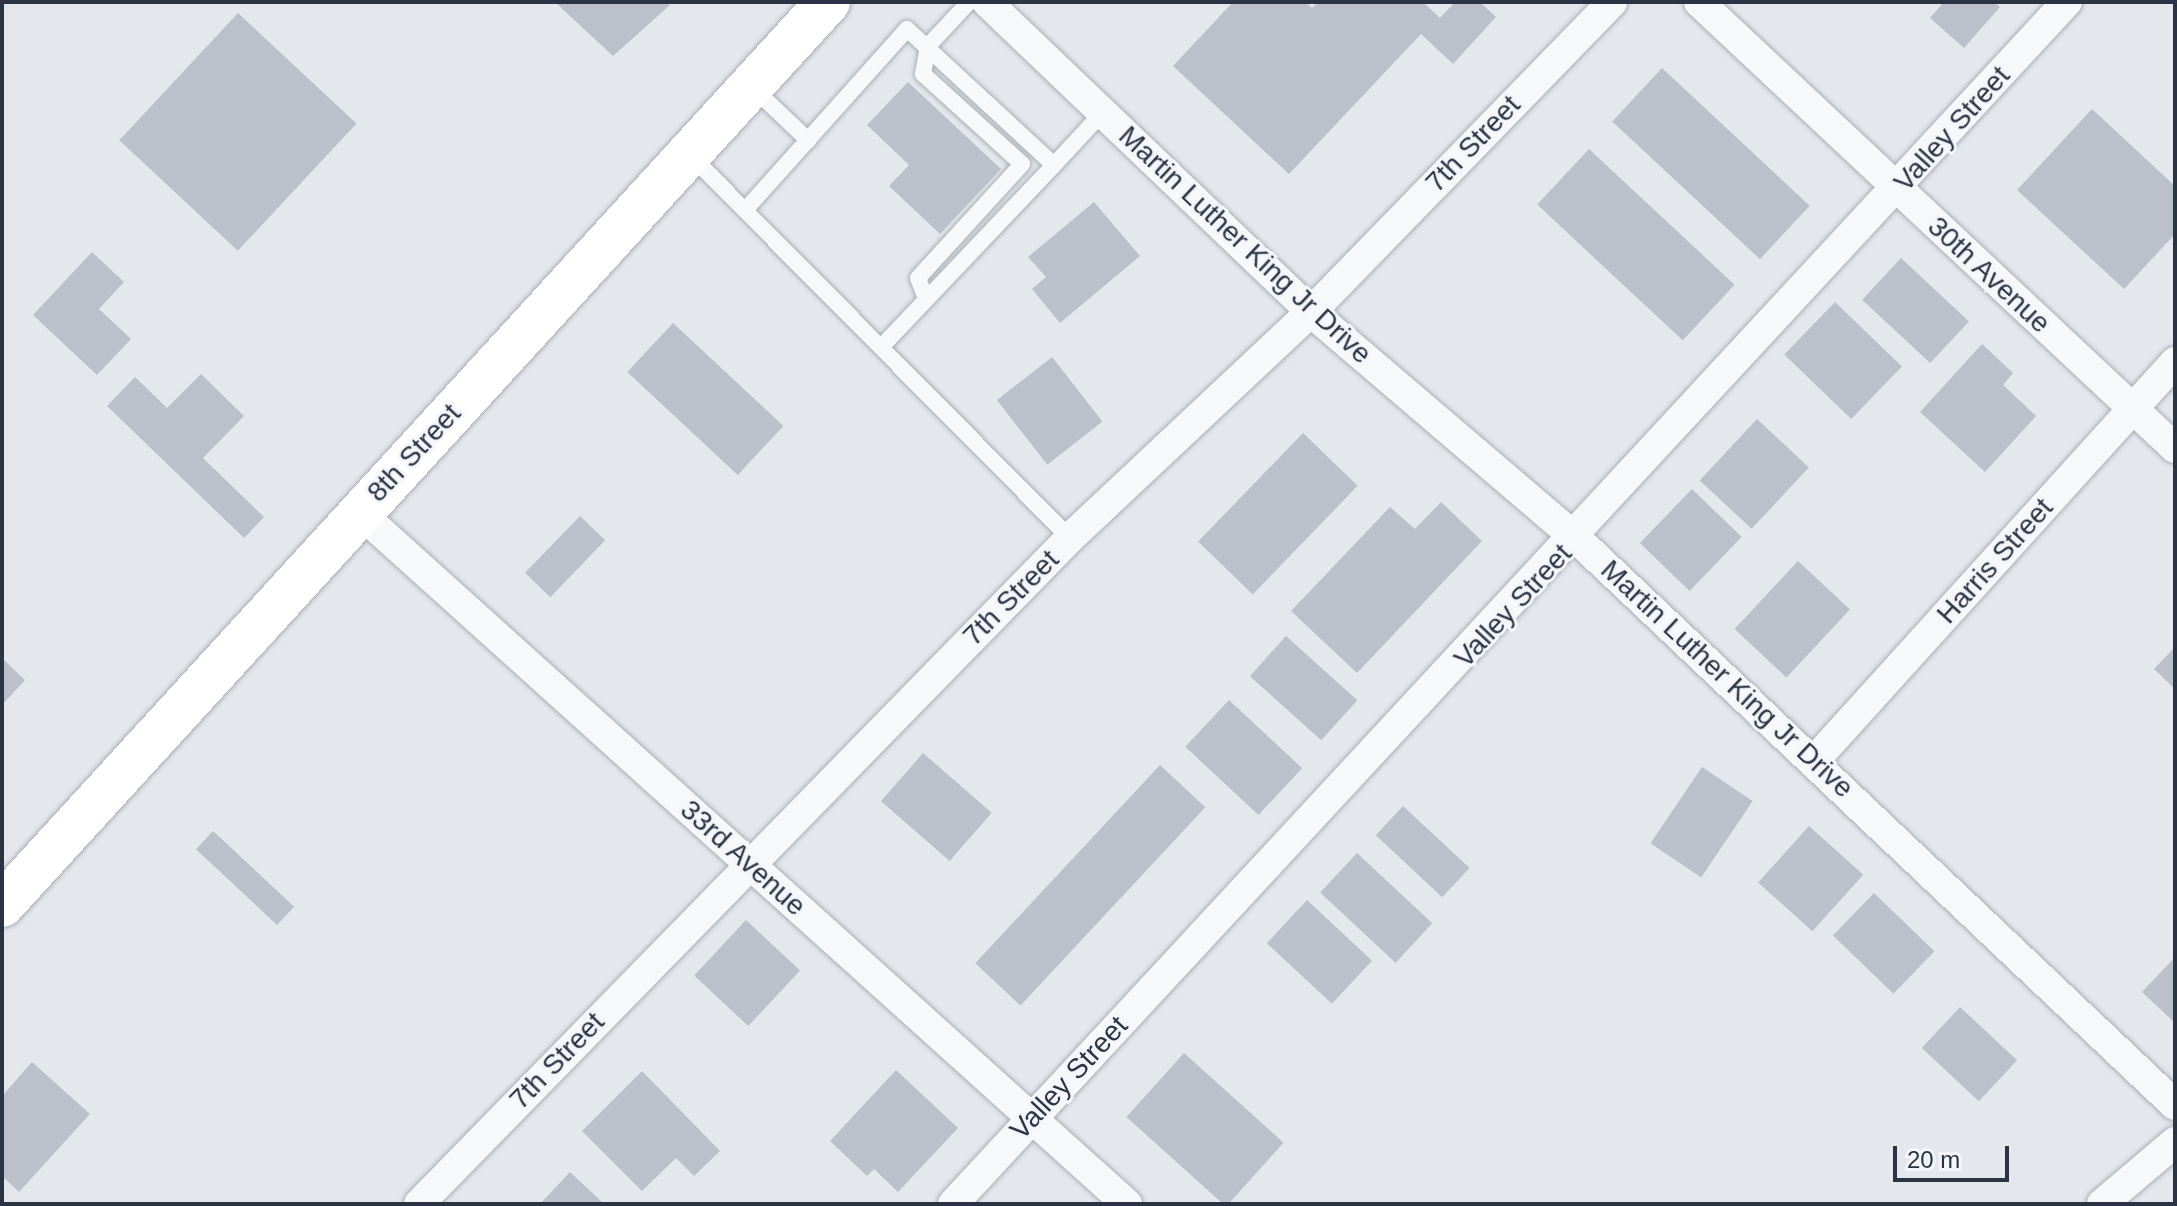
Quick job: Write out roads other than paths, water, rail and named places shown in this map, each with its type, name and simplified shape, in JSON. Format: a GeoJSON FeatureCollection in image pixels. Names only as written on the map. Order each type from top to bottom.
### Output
{"type":"FeatureCollection","features":[{"type":"Feature","properties":{"kind":"main road","name":"8th Street"},"geometry":{"type":"LineString","coordinates":[[2,905],[828,2]]}},
{"type":"Feature","properties":{"kind":"street","name":"Martin Luther King Jr Drive"},"geometry":{"type":"LineString","coordinates":[[987,2],[1311,312],[1576,538],[2175,1105]]}},
{"type":"Feature","properties":{"kind":"street","name":"7th Street"},"geometry":{"type":"LineString","coordinates":[[419,1204],[749,862],[1070,538],[1311,312],[1612,2]]}},
{"type":"Feature","properties":{"kind":"street","name":"30th Avenue"},"geometry":{"type":"LineString","coordinates":[[1699,2],[2175,448]]}},
{"type":"Feature","properties":{"kind":"street","name":"Valley Street"},"geometry":{"type":"LineString","coordinates":[[953,1204],[1576,538],[2067,2]]}},
{"type":"Feature","properties":{"kind":"street","name":"Harris Street"},"geometry":{"type":"LineString","coordinates":[[1814,761],[2175,362]]}},
{"type":"Feature","properties":{"kind":"street","name":"33rd Avenue"},"geometry":{"type":"LineString","coordinates":[[359,512],[749,862],[1029,1120],[1127,1204]]}},
{"type":"Feature","properties":{"kind":"street"},"geometry":{"type":"LineString","coordinates":[[2102,1204],[2175,1142]]}},
{"type":"Feature","properties":{"kind":"lane"},"geometry":{"type":"LineString","coordinates":[[926,299],[918,278],[1022,164],[923,74],[928,46],[969,2]]}},
{"type":"Feature","properties":{"kind":"lane"},"geometry":{"type":"LineString","coordinates":[[747,208],[907,29],[1054,165]]}},
{"type":"Feature","properties":{"kind":"lane"},"geometry":{"type":"LineString","coordinates":[[751,86],[808,140]]}},
{"type":"Feature","properties":{"kind":"lane"},"geometry":{"type":"LineString","coordinates":[[881,347],[1103,112]]}},
{"type":"Feature","properties":{"kind":"lane"},"geometry":{"type":"LineString","coordinates":[[689,154],[747,208],[1070,538]]}}]}
